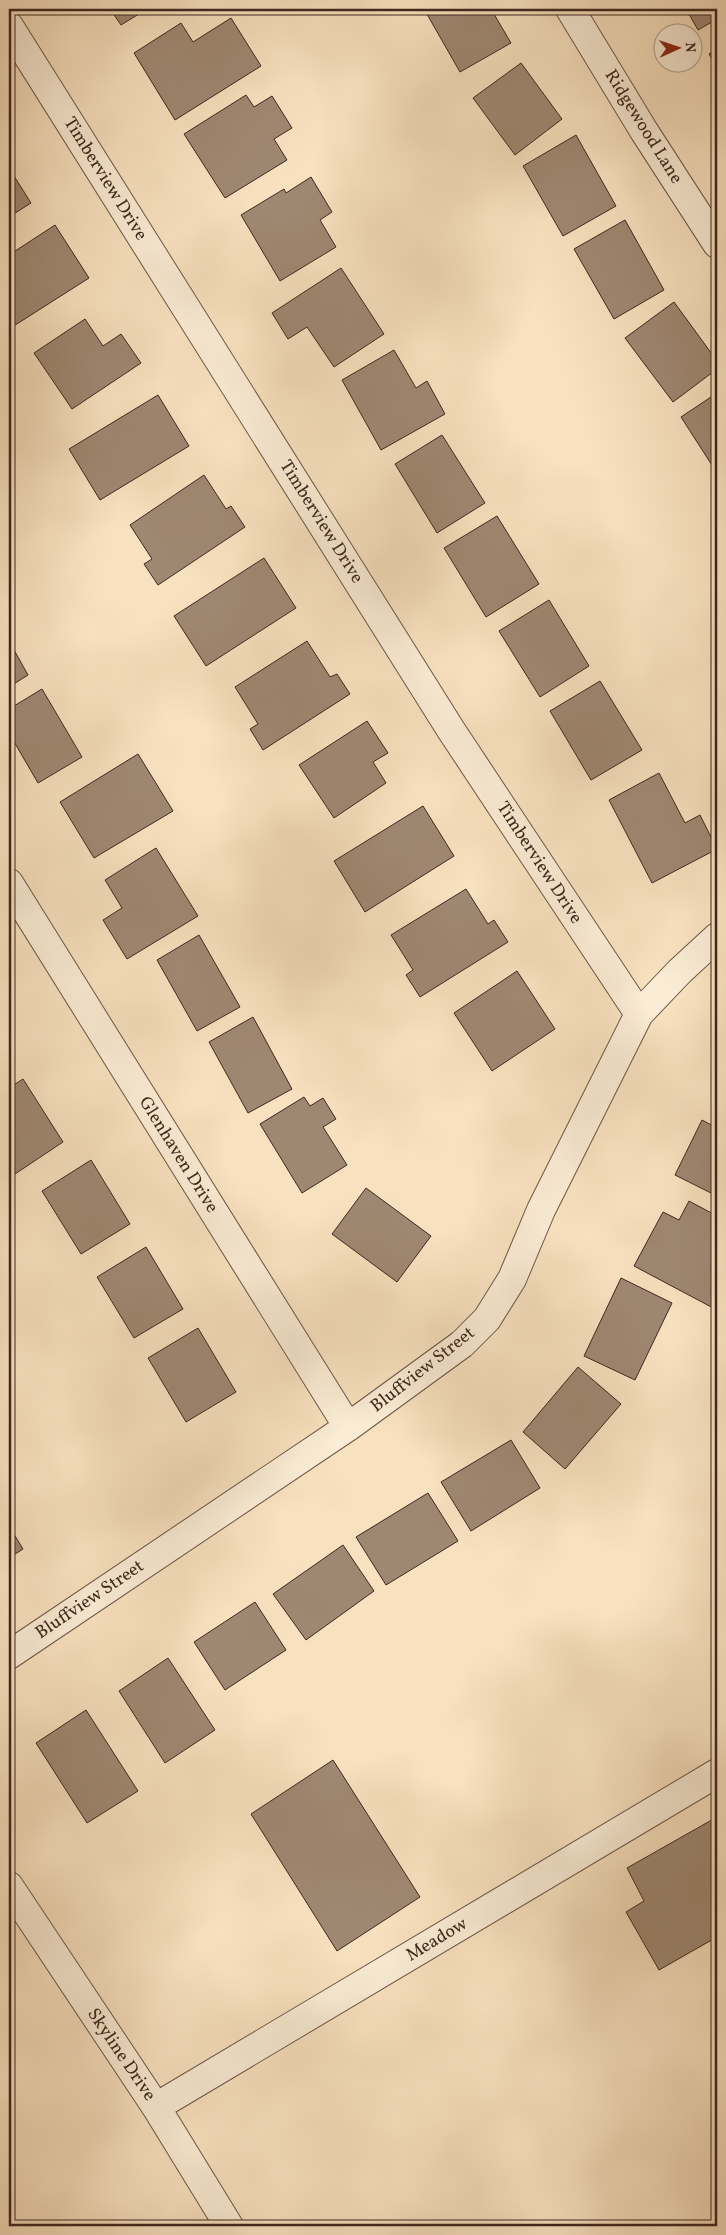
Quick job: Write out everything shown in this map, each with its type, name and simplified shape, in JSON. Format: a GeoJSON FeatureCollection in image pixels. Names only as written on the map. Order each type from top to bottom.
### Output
{"type":"FeatureCollection","features":[{"type":"Feature","properties":{"kind":"street","name":"Ridgewood Lane"},"geometry":{"type":"LineString","coordinates":[[570,9],[644,131],[717,244]]}},
{"type":"Feature","properties":{"kind":"street","name":"Timberview Drive"},"geometry":{"type":"LineString","coordinates":[[9,26],[451,730],[639,1014]]}},
{"type":"Feature","properties":{"kind":"street","name":"Glenhaven Drive"},"geometry":{"type":"LineString","coordinates":[[9,883],[348,1427]]}},
{"type":"Feature","properties":{"kind":"street","name":"Bluffview Street"},"geometry":{"type":"LineString","coordinates":[[9,1654],[348,1427],[462,1344],[487,1319],[512,1280],[541,1210],[639,1014],[680,971],[717,937]]}},
{"type":"Feature","properties":{"kind":"street","name":"Meadow"},"geometry":{"type":"LineString","coordinates":[[156,2108],[717,1773]]}},
{"type":"Feature","properties":{"kind":"street","name":"Skyline Drive"},"geometry":{"type":"LineString","coordinates":[[9,1886],[156,2108],[229,2226]]}},
{"type":"Feature","properties":{"kind":"building"},"geometry":{"type":"Polygon","coordinates":[[[110,9],[147,9],[121,25],[110,9]]]}},
{"type":"Feature","properties":{"kind":"building"},"geometry":{"type":"Polygon","coordinates":[[[424,9],[491,9],[511,43],[460,72],[424,9]]]}},
{"type":"Feature","properties":{"kind":"building"},"geometry":{"type":"Polygon","coordinates":[[[686,9],[717,9],[717,19],[704,27],[704,22],[693,22],[686,9]]]}},
{"type":"Feature","properties":{"kind":"building"},"geometry":{"type":"Polygon","coordinates":[[[231,18],[261,66],[175,120],[134,53],[181,23],[193,42],[231,18]]]}},
{"type":"Feature","properties":{"kind":"building"},"geometry":{"type":"Polygon","coordinates":[[[717,48],[717,67],[709,54],[717,48]]]}},
{"type":"Feature","properties":{"kind":"building"},"geometry":{"type":"Polygon","coordinates":[[[521,63],[562,119],[515,155],[473,98],[521,63]]]}},
{"type":"Feature","properties":{"kind":"building"},"geometry":{"type":"Polygon","coordinates":[[[246,95],[254,107],[272,96],[292,128],[274,139],[287,160],[225,198],[184,134],[246,95]]]}},
{"type":"Feature","properties":{"kind":"building"},"geometry":{"type":"Polygon","coordinates":[[[576,135],[616,206],[563,236],[523,166],[576,135]]]}},
{"type":"Feature","properties":{"kind":"building"},"geometry":{"type":"Polygon","coordinates":[[[9,154],[15,164],[9,168],[9,154]]]}},
{"type":"Feature","properties":{"kind":"building"},"geometry":{"type":"Polygon","coordinates":[[[9,168],[31,203],[9,217],[9,168]]]}},
{"type":"Feature","properties":{"kind":"building"},"geometry":{"type":"Polygon","coordinates":[[[311,177],[332,212],[320,220],[336,247],[280,281],[241,215],[284,189],[286,193],[311,177]]]}},
{"type":"Feature","properties":{"kind":"building"},"geometry":{"type":"Polygon","coordinates":[[[625,220],[664,290],[614,319],[574,249],[625,220]]]}},
{"type":"Feature","properties":{"kind":"building"},"geometry":{"type":"Polygon","coordinates":[[[55,225],[89,278],[9,329],[9,255],[55,225]]]}},
{"type":"Feature","properties":{"kind":"building"},"geometry":{"type":"Polygon","coordinates":[[[341,268],[384,334],[334,367],[307,327],[288,339],[272,313],[341,268]]]}},
{"type":"Feature","properties":{"kind":"building"},"geometry":{"type":"Polygon","coordinates":[[[674,302],[717,361],[717,369],[673,402],[625,338],[674,302]]]}},
{"type":"Feature","properties":{"kind":"building"},"geometry":{"type":"Polygon","coordinates":[[[85,319],[103,346],[121,334],[141,363],[72,409],[34,353],[85,319]]]}},
{"type":"Feature","properties":{"kind":"building"},"geometry":{"type":"Polygon","coordinates":[[[394,350],[416,388],[427,381],[445,414],[381,450],[342,380],[394,350]]]}},
{"type":"Feature","properties":{"kind":"building"},"geometry":{"type":"Polygon","coordinates":[[[717,393],[717,473],[681,417],[717,393]]]}},
{"type":"Feature","properties":{"kind":"building"},"geometry":{"type":"Polygon","coordinates":[[[158,395],[189,446],[100,500],[69,449],[158,395]]]}},
{"type":"Feature","properties":{"kind":"building"},"geometry":{"type":"Polygon","coordinates":[[[442,435],[485,503],[437,533],[395,464],[442,435]]]}},
{"type":"Feature","properties":{"kind":"building"},"geometry":{"type":"Polygon","coordinates":[[[204,475],[226,509],[231,506],[245,527],[158,585],[144,564],[152,559],[130,525],[204,475]]]}},
{"type":"Feature","properties":{"kind":"building"},"geometry":{"type":"Polygon","coordinates":[[[497,516],[539,584],[486,617],[444,548],[497,516]]]}},
{"type":"Feature","properties":{"kind":"building"},"geometry":{"type":"Polygon","coordinates":[[[264,558],[296,608],[206,666],[174,616],[264,558]]]}},
{"type":"Feature","properties":{"kind":"building"},"geometry":{"type":"Polygon","coordinates":[[[549,600],[589,666],[540,697],[499,631],[549,600]]]}},
{"type":"Feature","properties":{"kind":"building"},"geometry":{"type":"Polygon","coordinates":[[[9,641],[28,675],[9,687],[9,641]]]}},
{"type":"Feature","properties":{"kind":"building"},"geometry":{"type":"Polygon","coordinates":[[[307,641],[330,677],[337,674],[350,694],[263,750],[250,729],[258,724],[235,687],[307,641]]]}},
{"type":"Feature","properties":{"kind":"building"},"geometry":{"type":"Polygon","coordinates":[[[600,681],[642,750],[591,780],[550,711],[600,681]]]}},
{"type":"Feature","properties":{"kind":"building"},"geometry":{"type":"Polygon","coordinates":[[[42,689],[82,757],[38,783],[9,733],[9,709],[42,689]]]}},
{"type":"Feature","properties":{"kind":"building"},"geometry":{"type":"Polygon","coordinates":[[[367,721],[388,753],[373,762],[386,783],[334,818],[299,765],[367,721]]]}},
{"type":"Feature","properties":{"kind":"building"},"geometry":{"type":"Polygon","coordinates":[[[138,754],[173,811],[94,858],[60,802],[138,754]]]}},
{"type":"Feature","properties":{"kind":"building"},"geometry":{"type":"Polygon","coordinates":[[[659,773],[685,823],[700,815],[717,849],[652,883],[609,800],[659,773]]]}},
{"type":"Feature","properties":{"kind":"building"},"geometry":{"type":"Polygon","coordinates":[[[423,806],[454,856],[365,912],[334,861],[423,806]]]}},
{"type":"Feature","properties":{"kind":"building"},"geometry":{"type":"Polygon","coordinates":[[[156,848],[198,916],[127,959],[103,920],[122,908],[105,880],[156,848]]]}},
{"type":"Feature","properties":{"kind":"building"},"geometry":{"type":"Polygon","coordinates":[[[466,889],[488,924],[494,920],[508,942],[420,997],[406,975],[413,970],[391,935],[466,889]]]}},
{"type":"Feature","properties":{"kind":"building"},"geometry":{"type":"Polygon","coordinates":[[[199,935],[240,1007],[197,1031],[157,960],[199,935]]]}},
{"type":"Feature","properties":{"kind":"building"},"geometry":{"type":"Polygon","coordinates":[[[517,971],[555,1029],[492,1071],[454,1013],[517,971]]]}},
{"type":"Feature","properties":{"kind":"building"},"geometry":{"type":"Polygon","coordinates":[[[253,1017],[292,1089],[248,1113],[209,1042],[253,1017]]]}},
{"type":"Feature","properties":{"kind":"building"},"geometry":{"type":"Polygon","coordinates":[[[23,1079],[63,1142],[9,1178],[9,1088],[23,1079]]]}},
{"type":"Feature","properties":{"kind":"building"},"geometry":{"type":"Polygon","coordinates":[[[304,1097],[310,1106],[323,1098],[336,1119],[323,1127],[347,1165],[302,1193],[260,1124],[304,1097]]]}},
{"type":"Feature","properties":{"kind":"building"},"geometry":{"type":"Polygon","coordinates":[[[702,1120],[717,1128],[717,1196],[675,1175],[702,1120]]]}},
{"type":"Feature","properties":{"kind":"building"},"geometry":{"type":"Polygon","coordinates":[[[91,1160],[130,1224],[81,1254],[42,1191],[91,1160]]]}},
{"type":"Feature","properties":{"kind":"building"},"geometry":{"type":"Polygon","coordinates":[[[366,1188],[431,1236],[397,1282],[332,1234],[366,1188]]]}},
{"type":"Feature","properties":{"kind":"building"},"geometry":{"type":"Polygon","coordinates":[[[689,1201],[717,1216],[717,1310],[634,1266],[663,1212],[679,1220],[689,1201]]]}},
{"type":"Feature","properties":{"kind":"building"},"geometry":{"type":"Polygon","coordinates":[[[146,1247],[183,1309],[134,1338],[97,1277],[146,1247]]]}},
{"type":"Feature","properties":{"kind":"building"},"geometry":{"type":"Polygon","coordinates":[[[621,1278],[672,1303],[635,1380],[584,1356],[621,1278]]]}},
{"type":"Feature","properties":{"kind":"building"},"geometry":{"type":"Polygon","coordinates":[[[198,1328],[236,1392],[186,1422],[148,1358],[198,1328]]]}},
{"type":"Feature","properties":{"kind":"building"},"geometry":{"type":"Polygon","coordinates":[[[578,1367],[621,1404],[565,1469],[523,1432],[578,1367]]]}},
{"type":"Feature","properties":{"kind":"building"},"geometry":{"type":"Polygon","coordinates":[[[511,1440],[540,1488],[471,1531],[441,1482],[511,1440]]]}},
{"type":"Feature","properties":{"kind":"building"},"geometry":{"type":"Polygon","coordinates":[[[428,1493],[458,1541],[386,1585],[356,1537],[428,1493]]]}},
{"type":"Feature","properties":{"kind":"building"},"geometry":{"type":"Polygon","coordinates":[[[9,1526],[23,1549],[9,1558],[9,1526]]]}},
{"type":"Feature","properties":{"kind":"building"},"geometry":{"type":"Polygon","coordinates":[[[343,1545],[374,1591],[306,1640],[273,1594],[343,1545]]]}},
{"type":"Feature","properties":{"kind":"building"},"geometry":{"type":"Polygon","coordinates":[[[255,1602],[286,1650],[225,1690],[194,1642],[255,1602]]]}},
{"type":"Feature","properties":{"kind":"building"},"geometry":{"type":"Polygon","coordinates":[[[168,1658],[215,1730],[165,1763],[119,1691],[168,1658]]]}},
{"type":"Feature","properties":{"kind":"building"},"geometry":{"type":"Polygon","coordinates":[[[86,1710],[138,1791],[87,1823],[36,1743],[86,1710]]]}},
{"type":"Feature","properties":{"kind":"building"},"geometry":{"type":"Polygon","coordinates":[[[333,1760],[420,1897],[337,1951],[251,1814],[333,1760]]]}},
{"type":"Feature","properties":{"kind":"building"},"geometry":{"type":"Polygon","coordinates":[[[717,1817],[717,1937],[659,1970],[626,1912],[644,1901],[627,1868],[717,1817]]]}}]}
